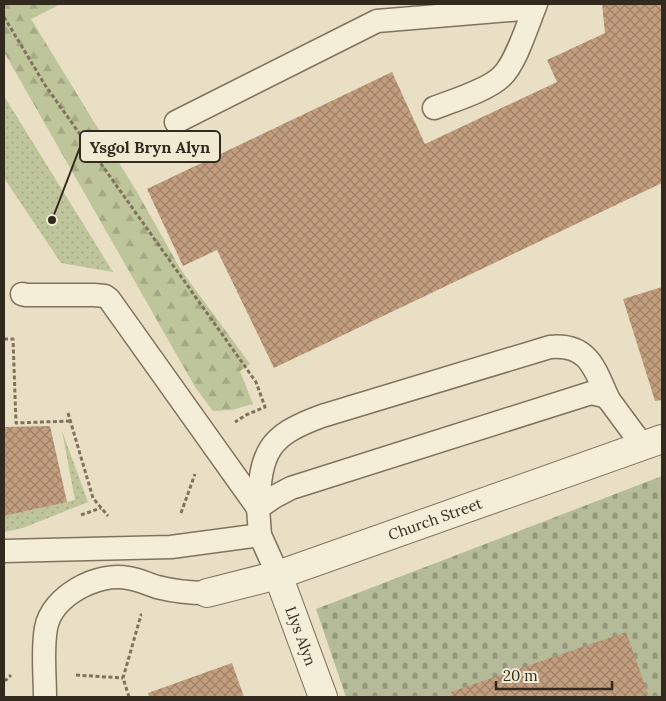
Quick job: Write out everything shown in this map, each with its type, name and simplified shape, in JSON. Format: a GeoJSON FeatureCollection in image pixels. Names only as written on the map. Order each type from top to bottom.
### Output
{"type":"FeatureCollection","features":[{"type":"Feature","properties":{"kind":"street","name":"Church Street"},"geometry":{"type":"LineString","coordinates":[[207,593],[244,585],[278,574],[653,443]]}},
{"type":"Feature","properties":{"kind":"street","name":"Llys Alyn"},"geometry":{"type":"LineString","coordinates":[[278,574],[323,697]]}},
{"type":"Feature","properties":{"kind":"lane"},"geometry":{"type":"LineString","coordinates":[[176,122],[360,28],[375,12],[535,6],[512,62],[501,78],[485,87],[434,108]]}},
{"type":"Feature","properties":{"kind":"lane"},"geometry":{"type":"LineString","coordinates":[[22,294],[94,294],[105,296],[258,508]]}},
{"type":"Feature","properties":{"kind":"lane"},"geometry":{"type":"LineString","coordinates":[[278,574],[260,535],[258,508],[260,478],[267,452],[282,436],[300,424],[550,347],[563,346],[583,354],[591,362],[609,400]]}},
{"type":"Feature","properties":{"kind":"lane"},"geometry":{"type":"LineString","coordinates":[[258,508],[291,488],[584,394],[597,394],[609,400],[653,443]]}},
{"type":"Feature","properties":{"kind":"lane"},"geometry":{"type":"LineString","coordinates":[[4,551],[171,547],[260,535]]}},
{"type":"Feature","properties":{"kind":"lane"},"geometry":{"type":"LineString","coordinates":[[45,697],[46,626],[58,604],[83,585],[114,577],[126,577],[169,590],[207,593]]}},
{"type":"Feature","properties":{"kind":"path"},"geometry":{"type":"LineString","coordinates":[[4,338],[14,339],[16,422],[70,421]]}},
{"type":"Feature","properties":{"kind":"path"},"geometry":{"type":"LineString","coordinates":[[68,413],[93,498],[137,548]]}},
{"type":"Feature","properties":{"kind":"path"},"geometry":{"type":"LineString","coordinates":[[130,697],[123,678],[141,616],[150,612]]}},
{"type":"Feature","properties":{"kind":"green space"},"geometry":{"type":"Polygon","coordinates":[[[4,4],[61,4],[31,19],[137,192],[181,270],[250,364],[240,371],[253,404],[232,410],[213,411],[195,387],[4,52],[4,4]]]}},
{"type":"Feature","properties":{"kind":"green space"},"geometry":{"type":"Polygon","coordinates":[[[4,96],[113,272],[61,263],[4,178],[4,96]]]}},
{"type":"Feature","properties":{"kind":"green space"},"geometry":{"type":"Polygon","coordinates":[[[62,431],[88,502],[23,528],[4,532],[4,516],[75,500],[62,431]]]}},
{"type":"Feature","properties":{"kind":"green space"},"geometry":{"type":"Polygon","coordinates":[[[662,476],[662,697],[346,697],[316,609],[662,476]]]}},
{"type":"Feature","properties":{"kind":"building"},"geometry":{"type":"Polygon","coordinates":[[[602,4],[662,4],[662,183],[274,368],[217,250],[183,266],[147,189],[392,72],[425,144],[557,82],[547,60],[605,33],[602,4]]]}},
{"type":"Feature","properties":{"kind":"building"},"geometry":{"type":"Polygon","coordinates":[[[662,287],[662,400],[655,401],[623,299],[662,287]]]}},
{"type":"Feature","properties":{"kind":"building"},"geometry":{"type":"Polygon","coordinates":[[[50,426],[67,502],[4,516],[4,427],[50,426]]]}},
{"type":"Feature","properties":{"kind":"building"},"geometry":{"type":"Polygon","coordinates":[[[626,632],[649,697],[452,697],[451,692],[626,632]]]}},
{"type":"Feature","properties":{"kind":"building"},"geometry":{"type":"Polygon","coordinates":[[[232,663],[244,697],[149,697],[148,693],[232,663]]]}},
{"type":"Feature","properties":{"kind":"place","name":"Ysgol Bryn Alyn"},"geometry":{"type":"Point","coordinates":[52,220]}}]}
